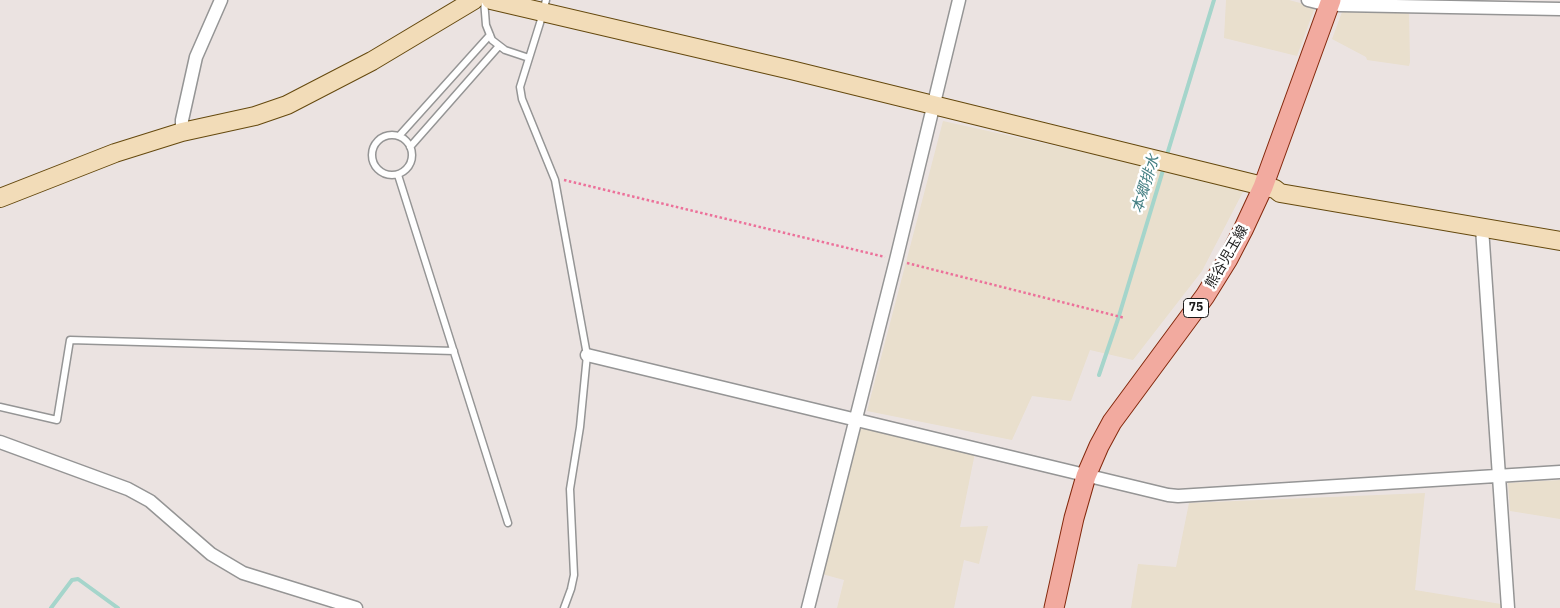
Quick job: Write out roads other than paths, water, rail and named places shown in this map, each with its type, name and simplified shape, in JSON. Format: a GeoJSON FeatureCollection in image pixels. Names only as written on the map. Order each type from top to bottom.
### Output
{"type":"FeatureCollection","features":[{"type":"Feature","properties":{"kind":"main road","name":"熊谷児玉線"},"geometry":{"type":"LineString","coordinates":[[1054,608],[1074,518],[1086,476],[1099,446],[1112,422],[1205,296],[1228,259],[1263,187],[1330,2]]}},
{"type":"Feature","properties":{"kind":"street"},"geometry":{"type":"LineString","coordinates":[[182,132],[182,120],[196,57],[221,0]]}},
{"type":"Feature","properties":{"kind":"street"},"geometry":{"type":"LineString","coordinates":[[0,198],[115,153],[182,132],[254,116],[287,105],[372,61],[474,0]]}},
{"type":"Feature","properties":{"kind":"street"},"geometry":{"type":"LineString","coordinates":[[491,0],[544,6],[934,106],[1275,189],[1280,193],[1560,241]]}},
{"type":"Feature","properties":{"kind":"street"},"geometry":{"type":"LineString","coordinates":[[808,608],[896,260],[959,0]]}},
{"type":"Feature","properties":{"kind":"street"},"geometry":{"type":"LineString","coordinates":[[1308,0],[1560,9]]}},
{"type":"Feature","properties":{"kind":"street"},"geometry":{"type":"LineString","coordinates":[[1482,228],[1508,608]]}},
{"type":"Feature","properties":{"kind":"street"},"geometry":{"type":"LineString","coordinates":[[587,355],[1168,495],[1178,496],[1560,472]]}},
{"type":"Feature","properties":{"kind":"street"},"geometry":{"type":"LineString","coordinates":[[0,442],[128,489],[150,501],[210,554],[243,573],[356,608]]}},
{"type":"Feature","properties":{"kind":"lane"},"geometry":{"type":"LineString","coordinates":[[484,0],[486,26],[492,40],[499,46],[528,58]]}},
{"type":"Feature","properties":{"kind":"lane"},"geometry":{"type":"LineString","coordinates":[[544,6],[520,87],[522,99],[555,180],[587,355],[580,427],[570,489],[574,575],[572,589],[564,608]]}},
{"type":"Feature","properties":{"kind":"lane"},"geometry":{"type":"LineString","coordinates":[[399,136],[490,35]]}},
{"type":"Feature","properties":{"kind":"lane"},"geometry":{"type":"LineString","coordinates":[[410,147],[499,46]]}},
{"type":"Feature","properties":{"kind":"lane"},"geometry":{"type":"LineString","coordinates":[[388,135],[399,136],[407,141],[410,147],[412,160],[404,172],[398,175],[380,172],[373,162],[373,148],[382,138],[388,135]]}},
{"type":"Feature","properties":{"kind":"lane"},"geometry":{"type":"LineString","coordinates":[[398,175],[508,523]]}},
{"type":"Feature","properties":{"kind":"lane"},"geometry":{"type":"LineString","coordinates":[[0,407],[56,420],[70,340],[454,351]]}},
{"type":"Feature","properties":{"kind":"waterway","name":"本郷排水"},"geometry":{"type":"LineString","coordinates":[[1166,158],[1214,0]]}},
{"type":"Feature","properties":{"kind":"waterway","name":"本郷排水"},"geometry":{"type":"LineString","coordinates":[[1099,375],[1164,167]]}},
{"type":"Feature","properties":{"kind":"waterway"},"geometry":{"type":"LineString","coordinates":[[51,608],[72,580],[78,579],[118,608]]}}]}
